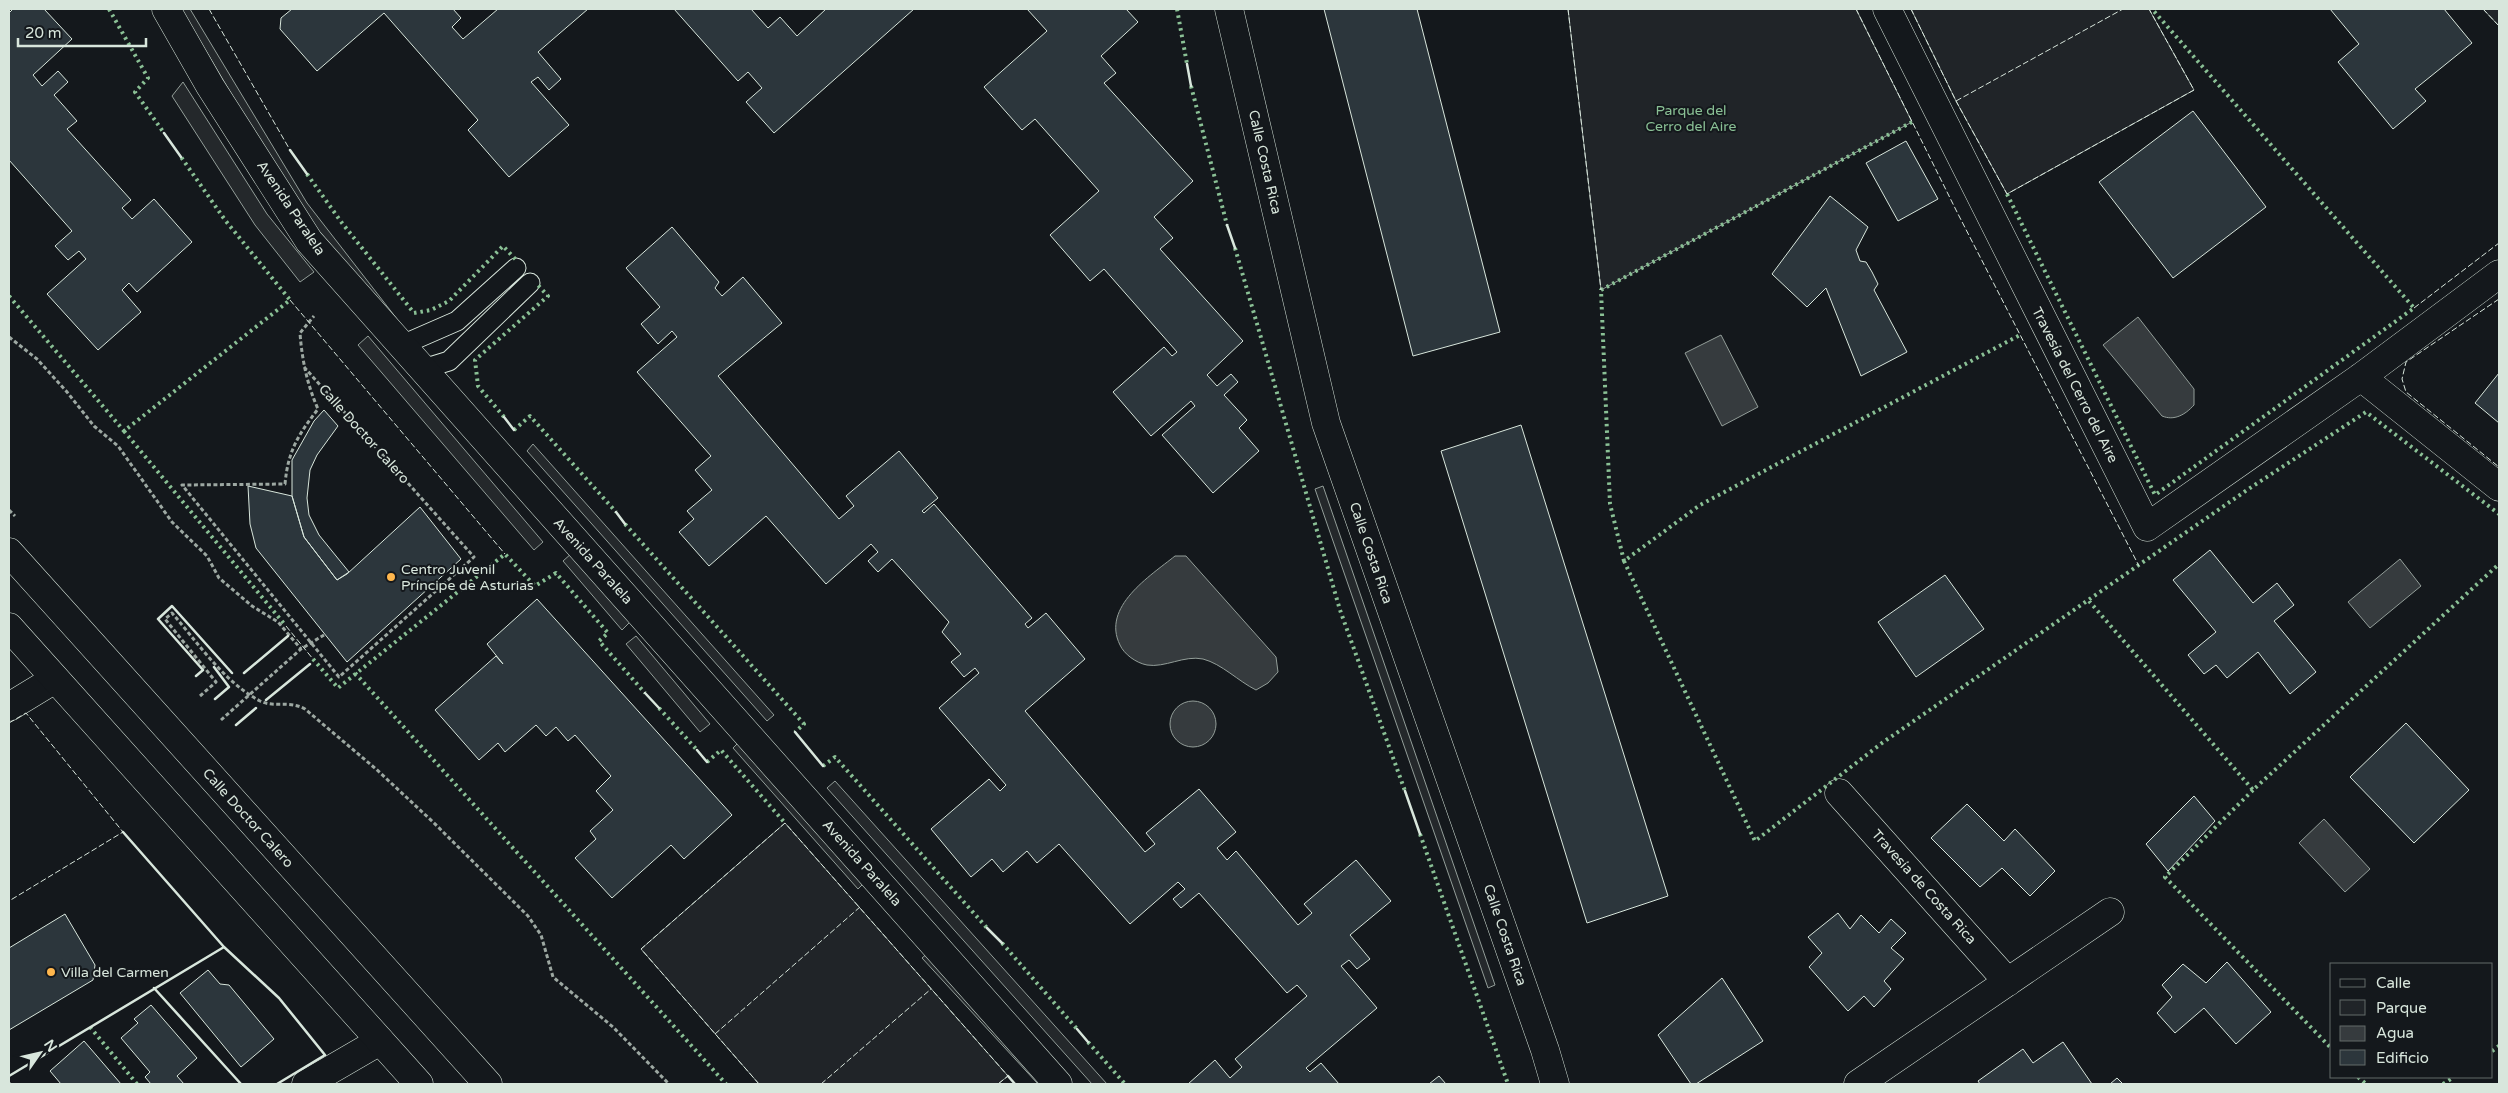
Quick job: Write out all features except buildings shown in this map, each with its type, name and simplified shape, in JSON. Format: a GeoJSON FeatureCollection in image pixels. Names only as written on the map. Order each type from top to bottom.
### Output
{"type":"FeatureCollection","features":[{"type":"Feature","properties":{"kind":"street","name":"Avenida Paralela"},"geometry":{"type":"LineString","coordinates":[[166,9],[210,86],[309,241],[1058,1084]]}},
{"type":"Feature","properties":{"kind":"street","name":"Calle Costa Rica"},"geometry":{"type":"LineString","coordinates":[[1229,9],[1326,423],[1555,1084]]}},
{"type":"Feature","properties":{"kind":"street","name":"Travesía del Cerro del Aire"},"geometry":{"type":"LineString","coordinates":[[1887,9],[2147,527],[2361,377],[2499,274]]}},
{"type":"Feature","properties":{"kind":"street"},"geometry":{"type":"LineString","coordinates":[[2361,377],[2499,487]]}},
{"type":"Feature","properties":{"kind":"street","name":"Calle Doctor Calero"},"geometry":{"type":"LineString","coordinates":[[9,552],[488,1084]]}},
{"type":"Feature","properties":{"kind":"street"},"geometry":{"type":"LineString","coordinates":[[9,626],[419,1084]]}},
{"type":"Feature","properties":{"kind":"street"},"geometry":{"type":"LineString","coordinates":[[9,707],[55,679]]}},
{"type":"Feature","properties":{"kind":"street","name":"Travesía de Costa Rica"},"geometry":{"type":"LineString","coordinates":[[1840,793],[2008,982]]}},
{"type":"Feature","properties":{"kind":"street"},"geometry":{"type":"LineString","coordinates":[[1858,1084],[2110,912]]}},
{"type":"Feature","properties":{"kind":"street"},"geometry":{"type":"LineString","coordinates":[[306,1084],[380,1041]]}},
{"type":"Feature","properties":{"kind":"lane"},"geometry":{"type":"LineString","coordinates":[[402,345],[457,321],[516,268]]}},
{"type":"Feature","properties":{"kind":"lane"},"geometry":{"type":"LineString","coordinates":[[423,369],[449,361],[530,283]]}},
{"type":"Feature","properties":{"kind":"path","name":"Calle Doctor Calero"},"geometry":{"type":"LineString","coordinates":[[304,367],[474,557],[339,677],[182,485],[284,484],[287,464],[297,437],[318,408],[304,367],[300,333],[314,316]]}},
{"type":"Feature","properties":{"kind":"path"},"geometry":{"type":"LineString","coordinates":[[9,337],[37,359],[94,426],[118,446],[172,522],[208,556],[219,578],[252,606],[278,622],[301,649]]}},
{"type":"Feature","properties":{"kind":"path"},"geometry":{"type":"LineString","coordinates":[[200,696],[216,682],[165,619],[172,613],[230,679],[250,695],[262,702],[295,704],[304,709],[426,815],[528,916],[541,935],[553,977],[613,1027],[669,1084]]}},
{"type":"Feature","properties":{"kind":"path"},"geometry":{"type":"LineString","coordinates":[[221,720],[301,649],[324,635]]}},
{"type":"Feature","properties":{"kind":"green space","name":"Parque del Cerro del Aire"},"geometry":{"type":"Polygon","coordinates":[[[1568,9],[1856,9],[1912,122],[1601,290],[1568,9]]]}},
{"type":"Feature","properties":{"kind":"green space"},"geometry":{"type":"Polygon","coordinates":[[[1911,9],[2149,9],[2194,90],[2007,194],[1956,101],[1911,9]]]}},
{"type":"Feature","properties":{"kind":"green space"},"geometry":{"type":"Polygon","coordinates":[[[2483,9],[2499,9],[2499,26],[2483,9]]]}},
{"type":"Feature","properties":{"kind":"green space"},"geometry":{"type":"Polygon","coordinates":[[[785,823],[1008,1076],[998,1084],[759,1084],[641,949],[785,823]]]}},
{"type":"Feature","properties":{"kind":"shaded area"},"geometry":{"type":"Polygon","coordinates":[[[181,9],[190,9],[307,203],[397,319],[392,324],[298,206],[181,9]]]}},
{"type":"Feature","properties":{"kind":"shaded area"},"geometry":{"type":"Polygon","coordinates":[[[183,82],[267,214],[314,272],[300,282],[255,225],[172,96],[183,82]]]}},
{"type":"Feature","properties":{"kind":"shaded area"},"geometry":{"type":"Polygon","coordinates":[[[368,336],[543,542],[534,550],[358,345],[368,336]]]}},
{"type":"Feature","properties":{"kind":"shaded area"},"geometry":{"type":"Polygon","coordinates":[[[533,444],[774,715],[767,721],[527,451],[533,444]]]}},
{"type":"Feature","properties":{"kind":"shaded area"},"geometry":{"type":"Polygon","coordinates":[[[1323,486],[1495,985],[1488,988],[1315,489],[1323,486]]]}},
{"type":"Feature","properties":{"kind":"shaded area"},"geometry":{"type":"Polygon","coordinates":[[[572,553],[631,621],[622,630],[563,561],[572,553]]]}},
{"type":"Feature","properties":{"kind":"shaded area"},"geometry":{"type":"Polygon","coordinates":[[[636,636],[710,724],[700,732],[626,644],[636,636]]]}},
{"type":"Feature","properties":{"kind":"shaded area"},"geometry":{"type":"Polygon","coordinates":[[[738,743],[863,884],[858,889],[733,748],[738,743]]]}},
{"type":"Feature","properties":{"kind":"shaded area"},"geometry":{"type":"Polygon","coordinates":[[[835,781],[1107,1084],[1092,1084],[827,788],[835,781]]]}},
{"type":"Feature","properties":{"kind":"shaded area"},"geometry":{"type":"Polygon","coordinates":[[[928,953],[1048,1084],[1038,1084],[922,958],[928,953]]]}},
{"type":"Feature","properties":{"kind":"water"},"geometry":{"type":"Polygon","coordinates":[[[2138,317],[2194,389],[2194,405],[2187,412],[2179,416],[2171,418],[2162,416],[2103,345],[2138,317]]]}},
{"type":"Feature","properties":{"kind":"water"},"geometry":{"type":"Polygon","coordinates":[[[1721,335],[1758,407],[1722,426],[1685,353],[1721,335]]]}},
{"type":"Feature","properties":{"kind":"water"},"geometry":{"type":"Polygon","coordinates":[[[1175,556],[1186,556],[1276,657],[1278,672],[1268,683],[1256,690],[1217,665],[1203,659],[1196,658],[1161,665],[1147,665],[1127,655],[1120,645],[1116,631],[1117,618],[1122,605],[1142,583],[1175,556]]]}},
{"type":"Feature","properties":{"kind":"water"},"geometry":{"type":"Polygon","coordinates":[[[2400,559],[2421,586],[2370,628],[2348,602],[2400,559]]]}},
{"type":"Feature","properties":{"kind":"water"},"geometry":{"type":"Polygon","coordinates":[[[1193,701],[1206,705],[1212,711],[1216,724],[1212,737],[1206,743],[1193,747],[1180,743],[1174,737],[1170,724],[1174,711],[1180,705],[1193,701]]]}},
{"type":"Feature","properties":{"kind":"water"},"geometry":{"type":"Polygon","coordinates":[[[2324,819],[2370,869],[2345,892],[2299,843],[2324,819]]]}},
{"type":"Feature","properties":{"kind":"hedge"},"geometry":{"type":"LineString","coordinates":[[109,9],[148,78],[135,92],[164,133]]}},
{"type":"Feature","properties":{"kind":"hedge"},"geometry":{"type":"LineString","coordinates":[[1177,9],[1187,64]]}},
{"type":"Feature","properties":{"kind":"hedge"},"geometry":{"type":"LineString","coordinates":[[2007,194],[2155,495],[2414,308],[2152,9]]}},
{"type":"Feature","properties":{"kind":"hedge"},"geometry":{"type":"LineString","coordinates":[[1191,86],[1227,225]]}},
{"type":"Feature","properties":{"kind":"hedge"},"geometry":{"type":"LineString","coordinates":[[1912,122],[1601,290],[1610,504],[1624,561],[1700,505],[2020,335]]}},
{"type":"Feature","properties":{"kind":"hedge"},"geometry":{"type":"LineString","coordinates":[[9,296],[124,431],[290,300],[225,220],[181,157]]}},
{"type":"Feature","properties":{"kind":"hedge"},"geometry":{"type":"LineString","coordinates":[[307,174],[342,223],[414,313],[431,310],[449,301],[503,246],[517,261]]}},
{"type":"Feature","properties":{"kind":"hedge"},"geometry":{"type":"LineString","coordinates":[[1235,248],[1340,610],[1405,791]]}},
{"type":"Feature","properties":{"kind":"hedge"},"geometry":{"type":"LineString","coordinates":[[504,417],[478,386],[475,360],[548,296],[536,283]]}},
{"type":"Feature","properties":{"kind":"hedge"},"geometry":{"type":"LineString","coordinates":[[1624,561],[1755,841],[1882,743],[2247,490],[2366,412],[2499,514]]}},
{"type":"Feature","properties":{"kind":"hedge"},"geometry":{"type":"LineString","coordinates":[[514,430],[530,416],[616,512]]}},
{"type":"Feature","properties":{"kind":"hedge"},"geometry":{"type":"LineString","coordinates":[[124,431],[286,626]]}},
{"type":"Feature","properties":{"kind":"hedge"},"geometry":{"type":"LineString","coordinates":[[625,524],[804,724],[795,732]]}},
{"type":"Feature","properties":{"kind":"hedge"},"geometry":{"type":"LineString","coordinates":[[313,659],[338,688],[505,554],[535,586],[556,573],[608,633],[599,641],[645,693]]}},
{"type":"Feature","properties":{"kind":"hedge"},"geometry":{"type":"LineString","coordinates":[[2089,601],[2253,790],[2499,564]]}},
{"type":"Feature","properties":{"kind":"hedge"},"geometry":{"type":"LineString","coordinates":[[355,673],[726,1084]]}},
{"type":"Feature","properties":{"kind":"hedge"},"geometry":{"type":"LineString","coordinates":[[659,708],[697,750]]}},
{"type":"Feature","properties":{"kind":"hedge"},"geometry":{"type":"LineString","coordinates":[[707,762],[721,750],[785,823]]}},
{"type":"Feature","properties":{"kind":"hedge"},"geometry":{"type":"LineString","coordinates":[[823,766],[835,757],[987,928]]}},
{"type":"Feature","properties":{"kind":"hedge"},"geometry":{"type":"LineString","coordinates":[[2253,790],[2165,877],[2330,1047]]}},
{"type":"Feature","properties":{"kind":"hedge"},"geometry":{"type":"LineString","coordinates":[[1420,834],[1508,1084]]}},
{"type":"Feature","properties":{"kind":"hedge"},"geometry":{"type":"LineString","coordinates":[[1002,943],[1077,1029]]}},
{"type":"Feature","properties":{"kind":"hedge"},"geometry":{"type":"LineString","coordinates":[[90,1027],[137,1084]]}},
{"type":"Feature","properties":{"kind":"hedge"},"geometry":{"type":"LineString","coordinates":[[1088,1042],[1125,1084]]}},
{"type":"Feature","properties":{"kind":"hedge"},"geometry":{"type":"LineString","coordinates":[[2493,1050],[2499,1046]]}},
{"type":"Feature","properties":{"kind":"hedge"},"geometry":{"type":"LineString","coordinates":[[2359,1078],[2366,1084]]}},
{"type":"Feature","properties":{"kind":"hedge"},"geometry":{"type":"LineString","coordinates":[[2443,1084],[2452,1078]]}},
{"type":"Feature","properties":{"kind":"fence"},"geometry":{"type":"LineString","coordinates":[[209,9],[290,150]]}},
{"type":"Feature","properties":{"kind":"fence"},"geometry":{"type":"LineString","coordinates":[[1568,9],[1601,290]]}},
{"type":"Feature","properties":{"kind":"fence"},"geometry":{"type":"LineString","coordinates":[[1856,9],[1958,214],[2139,566]]}},
{"type":"Feature","properties":{"kind":"fence"},"geometry":{"type":"LineString","coordinates":[[1911,9],[1956,101],[2007,194],[2194,90],[2149,9]]}},
{"type":"Feature","properties":{"kind":"fence"},"geometry":{"type":"LineString","coordinates":[[1956,101],[2123,9]]}},
{"type":"Feature","properties":{"kind":"fence"},"geometry":{"type":"LineString","coordinates":[[2483,9],[2499,26]]}},
{"type":"Feature","properties":{"kind":"fence"},"geometry":{"type":"LineString","coordinates":[[2414,308],[2499,243]]}},
{"type":"Feature","properties":{"kind":"fence"},"geometry":{"type":"LineString","coordinates":[[2499,299],[2406,362],[2402,379],[2406,392],[2499,467]]}},
{"type":"Feature","properties":{"kind":"fence"},"geometry":{"type":"LineString","coordinates":[[290,300],[505,554]]}},
{"type":"Feature","properties":{"kind":"fence"},"geometry":{"type":"LineString","coordinates":[[286,626],[313,659]]}},
{"type":"Feature","properties":{"kind":"fence"},"geometry":{"type":"LineString","coordinates":[[9,723],[26,713],[123,832],[9,901]]}},
{"type":"Feature","properties":{"kind":"fence"},"geometry":{"type":"LineString","coordinates":[[759,1084],[641,949],[785,823],[1008,1076],[998,1084]]}},
{"type":"Feature","properties":{"kind":"fence"},"geometry":{"type":"LineString","coordinates":[[715,1034],[860,907]]}},
{"type":"Feature","properties":{"kind":"fence"},"geometry":{"type":"LineString","coordinates":[[821,1084],[931,989]]}},
{"type":"Feature","properties":{"kind":"wall"},"geometry":{"type":"LineString","coordinates":[[1187,64],[1191,86]]}},
{"type":"Feature","properties":{"kind":"wall"},"geometry":{"type":"LineString","coordinates":[[164,133],[181,157]]}},
{"type":"Feature","properties":{"kind":"wall"},"geometry":{"type":"LineString","coordinates":[[290,150],[307,174]]}},
{"type":"Feature","properties":{"kind":"wall"},"geometry":{"type":"LineString","coordinates":[[1227,225],[1235,248]]}},
{"type":"Feature","properties":{"kind":"wall"},"geometry":{"type":"LineString","coordinates":[[504,417],[514,430]]}},
{"type":"Feature","properties":{"kind":"wall"},"geometry":{"type":"LineString","coordinates":[[616,512],[625,524]]}},
{"type":"Feature","properties":{"kind":"wall"},"geometry":{"type":"LineString","coordinates":[[196,676],[203,670],[158,619],[172,606],[232,673]]}},
{"type":"Feature","properties":{"kind":"wall"},"geometry":{"type":"LineString","coordinates":[[244,673],[288,636]]}},
{"type":"Feature","properties":{"kind":"wall"},"geometry":{"type":"LineString","coordinates":[[266,700],[310,664]]}},
{"type":"Feature","properties":{"kind":"wall"},"geometry":{"type":"LineString","coordinates":[[214,667],[229,687],[215,699]]}},
{"type":"Feature","properties":{"kind":"wall"},"geometry":{"type":"LineString","coordinates":[[645,693],[659,708]]}},
{"type":"Feature","properties":{"kind":"wall"},"geometry":{"type":"LineString","coordinates":[[236,725],[256,708]]}},
{"type":"Feature","properties":{"kind":"wall"},"geometry":{"type":"LineString","coordinates":[[795,732],[823,766]]}},
{"type":"Feature","properties":{"kind":"wall"},"geometry":{"type":"LineString","coordinates":[[697,750],[707,762]]}},
{"type":"Feature","properties":{"kind":"wall"},"geometry":{"type":"LineString","coordinates":[[1405,791],[1420,834]]}},
{"type":"Feature","properties":{"kind":"wall"},"geometry":{"type":"LineString","coordinates":[[9,1076],[224,947],[123,832]]}},
{"type":"Feature","properties":{"kind":"wall"},"geometry":{"type":"LineString","coordinates":[[987,928],[1002,943]]}},
{"type":"Feature","properties":{"kind":"wall"},"geometry":{"type":"LineString","coordinates":[[224,947],[279,998],[325,1055],[277,1084]]}},
{"type":"Feature","properties":{"kind":"wall"},"geometry":{"type":"LineString","coordinates":[[154,988],[241,1084]]}},
{"type":"Feature","properties":{"kind":"wall"},"geometry":{"type":"LineString","coordinates":[[1077,1029],[1088,1042]]}},
{"type":"Feature","properties":{"kind":"wall"},"geometry":{"type":"LineString","coordinates":[[1008,1076],[1015,1084]]}},
{"type":"Feature","properties":{"kind":"place","name":"Centro Juvenil Príncipe de Asturias"},"geometry":{"type":"Point","coordinates":[391,577]}},
{"type":"Feature","properties":{"kind":"place","name":"Villa del Carmen"},"geometry":{"type":"Point","coordinates":[51,972]}}]}
